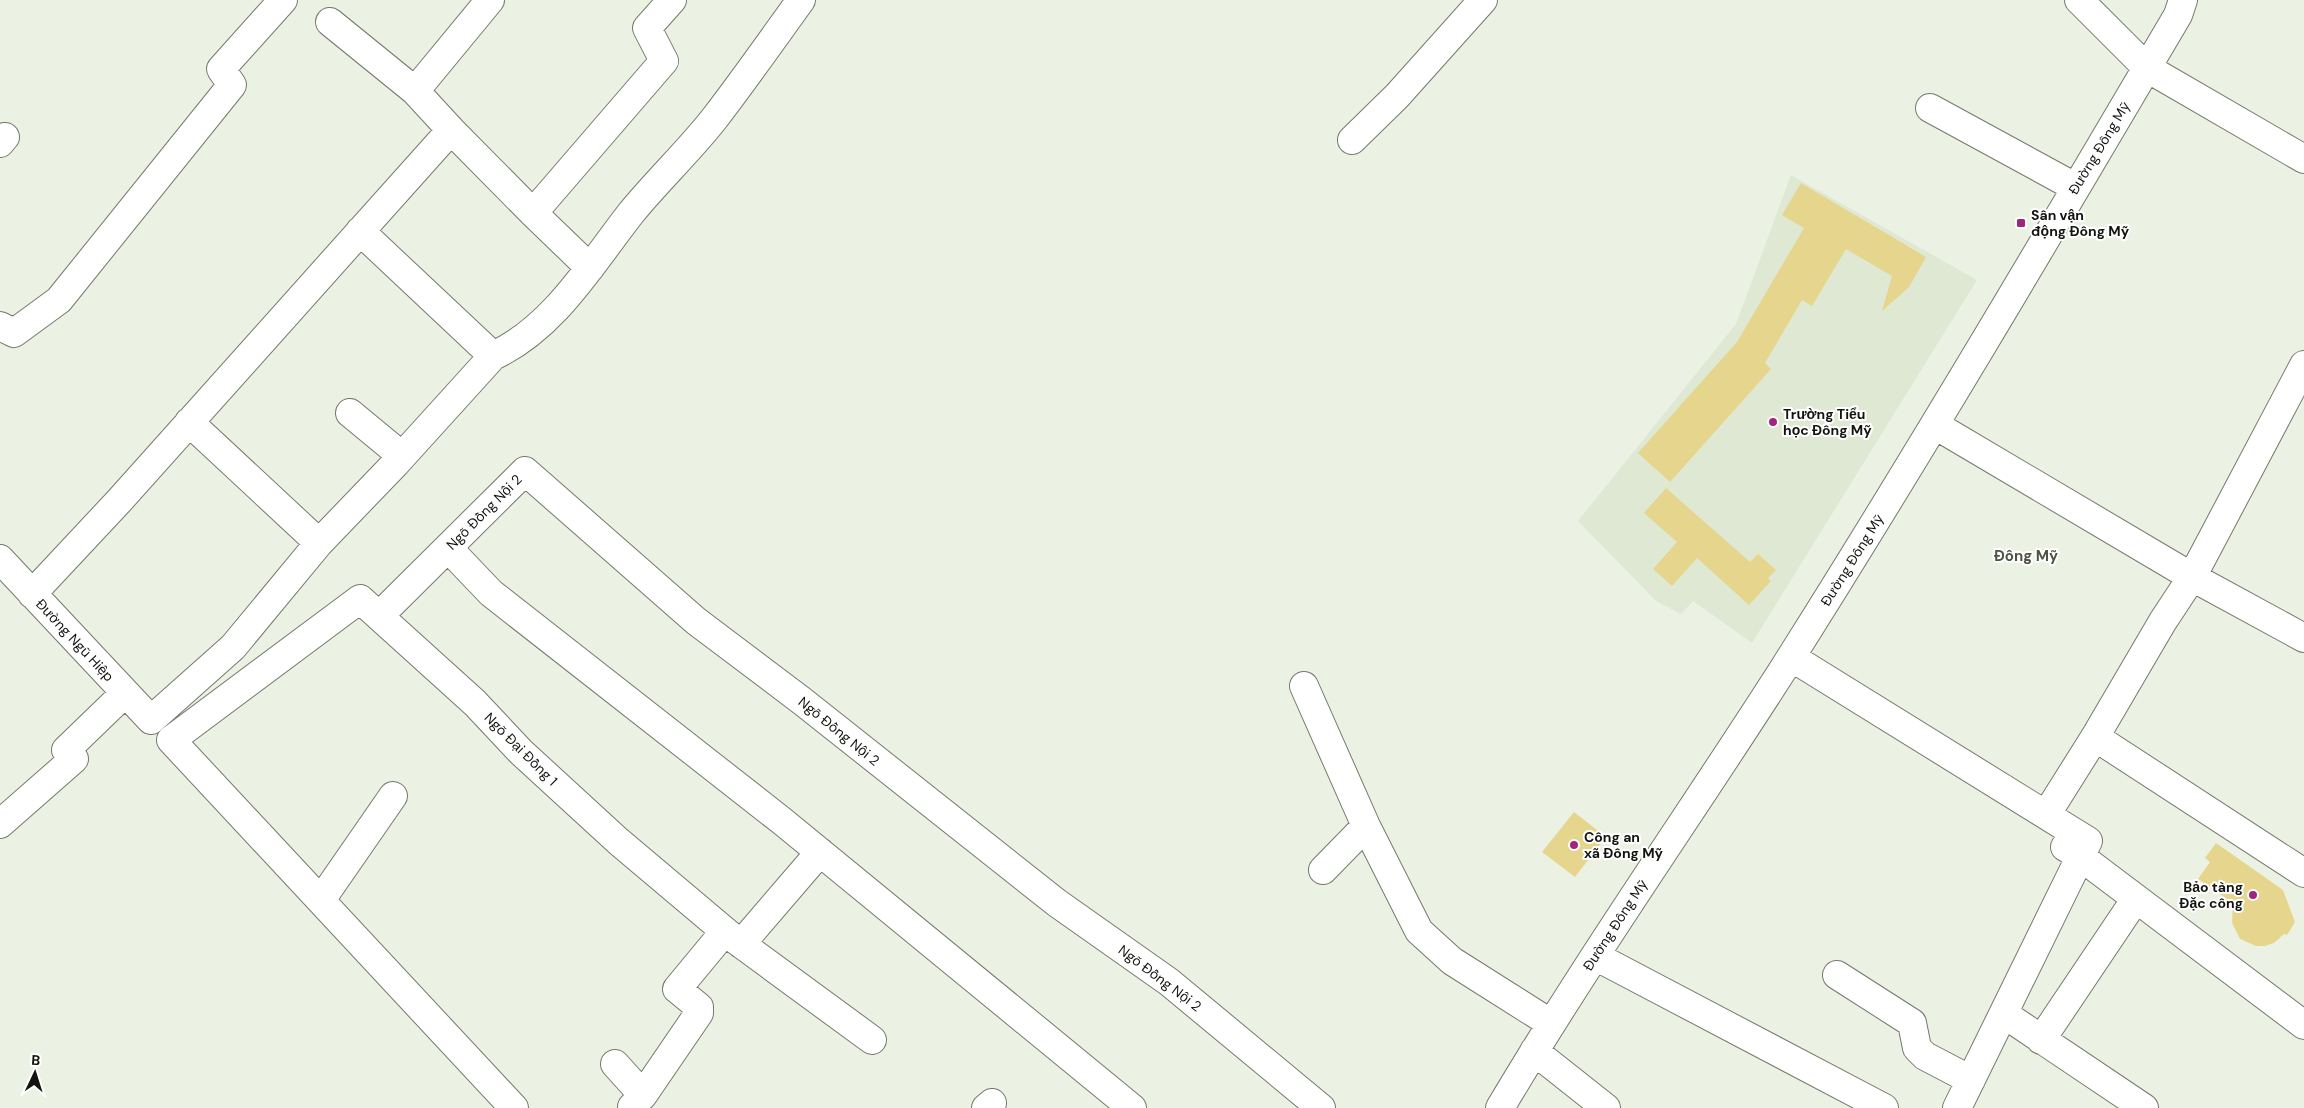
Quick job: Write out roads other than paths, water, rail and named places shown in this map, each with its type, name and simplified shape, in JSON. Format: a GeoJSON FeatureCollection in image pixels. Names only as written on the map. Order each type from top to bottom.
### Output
{"type":"FeatureCollection","features":[{"type":"Feature","properties":{"kind":"street"},"geometry":{"type":"LineString","coordinates":[[0,326],[14,333],[59,300],[232,85],[221,69],[282,0]]}},
{"type":"Feature","properties":{"kind":"street"},"geometry":{"type":"LineString","coordinates":[[415,91],[490,0]]}},
{"type":"Feature","properties":{"kind":"street"},"geometry":{"type":"LineString","coordinates":[[533,213],[664,61],[647,28],[672,0]]}},
{"type":"Feature","properties":{"kind":"street"},"geometry":{"type":"LineString","coordinates":[[189,422],[319,543],[493,356],[512,347],[530,334],[590,268],[632,213],[713,120],[801,0]]}},
{"type":"Feature","properties":{"kind":"street"},"geometry":{"type":"LineString","coordinates":[[1352,140],[1396,96],[1483,0]]}},
{"type":"Feature","properties":{"kind":"street"},"geometry":{"type":"LineString","coordinates":[[2079,0],[2147,68],[2304,159]]}},
{"type":"Feature","properties":{"kind":"street","name":"Đường Đông Mỹ"},"geometry":{"type":"LineString","coordinates":[[1500,1108],[1550,1023],[1786,664],[1935,425],[2147,68],[2178,14],[2183,0]]}},
{"type":"Feature","properties":{"kind":"street"},"geometry":{"type":"LineString","coordinates":[[330,22],[415,91],[533,213],[590,268]]}},
{"type":"Feature","properties":{"kind":"street"},"geometry":{"type":"LineString","coordinates":[[1930,108],[2075,187]]}},
{"type":"Feature","properties":{"kind":"street"},"geometry":{"type":"LineString","coordinates":[[32,594],[451,130]]}},
{"type":"Feature","properties":{"kind":"street"},"geometry":{"type":"LineString","coordinates":[[360,231],[493,356]]}},
{"type":"Feature","properties":{"kind":"street"},"geometry":{"type":"LineString","coordinates":[[2046,815],[2095,737],[2163,621],[2192,577],[2304,368]]}},
{"type":"Feature","properties":{"kind":"street"},"geometry":{"type":"LineString","coordinates":[[350,413],[402,456]]}},
{"type":"Feature","properties":{"kind":"street"},"geometry":{"type":"LineString","coordinates":[[1935,425],[2192,577],[2304,638]]}},
{"type":"Feature","properties":{"kind":"street","name":"Ngõ Đồng Nội 2"},"geometry":{"type":"LineString","coordinates":[[380,616],[525,471],[696,621],[802,701],[1057,903],[1169,982],[1321,1108]]}},
{"type":"Feature","properties":{"kind":"street","name":"Đường Ngũ Hiệp"},"geometry":{"type":"LineString","coordinates":[[0,559],[151,720],[233,647],[319,543]]}},
{"type":"Feature","properties":{"kind":"street"},"geometry":{"type":"LineString","coordinates":[[448,548],[491,592],[820,852],[1132,1108]]}},
{"type":"Feature","properties":{"kind":"street","name":"Ngõ Đại Đồng 1"},"geometry":{"type":"LineString","coordinates":[[321,900],[171,740],[360,599],[475,703],[521,752],[618,841],[733,937],[872,1040]]}},
{"type":"Feature","properties":{"kind":"street"},"geometry":{"type":"LineString","coordinates":[[1786,664],[2088,841],[1957,1108]]}},
{"type":"Feature","properties":{"kind":"street"},"geometry":{"type":"LineString","coordinates":[[1786,664],[2081,857],[2304,1025]]}},
{"type":"Feature","properties":{"kind":"street"},"geometry":{"type":"LineString","coordinates":[[1304,686],[1366,826],[1419,931],[1452,961],[1550,1023]]}},
{"type":"Feature","properties":{"kind":"street"},"geometry":{"type":"LineString","coordinates":[[0,824],[74,759],[66,750],[125,693]]}},
{"type":"Feature","properties":{"kind":"street"},"geometry":{"type":"LineString","coordinates":[[2095,737],[2304,873]]}},
{"type":"Feature","properties":{"kind":"street"},"geometry":{"type":"LineString","coordinates":[[393,796],[321,900],[514,1108]]}},
{"type":"Feature","properties":{"kind":"street"},"geometry":{"type":"LineString","coordinates":[[1323,870],[1366,826]]}},
{"type":"Feature","properties":{"kind":"street"},"geometry":{"type":"LineString","coordinates":[[615,1064],[638,1101],[699,1013],[697,1003],[677,989],[820,852]]}},
{"type":"Feature","properties":{"kind":"street"},"geometry":{"type":"LineString","coordinates":[[2041,1040],[2136,900]]}},
{"type":"Feature","properties":{"kind":"street"},"geometry":{"type":"LineString","coordinates":[[1595,956],[1884,1108]]}},
{"type":"Feature","properties":{"kind":"street"},"geometry":{"type":"LineString","coordinates":[[1837,975],[1912,1023],[1917,1048],[1925,1056],[1971,1080]]}},
{"type":"Feature","properties":{"kind":"street"},"geometry":{"type":"LineString","coordinates":[[2004,1014],[2144,1108]]}},
{"type":"Feature","properties":{"kind":"street"},"geometry":{"type":"LineString","coordinates":[[1534,1052],[1606,1108]]}},
{"type":"Feature","properties":{"kind":"place","name":"Sân vận động Đông Mỹ"},"geometry":{"type":"Point","coordinates":[2021,223]}},
{"type":"Feature","properties":{"kind":"place","name":"Trường Tiểu học Đông Mỹ"},"geometry":{"type":"Point","coordinates":[1773,422]}},
{"type":"Feature","properties":{"kind":"place","name":"Công an xã Đông Mỹ"},"geometry":{"type":"Point","coordinates":[1574,845]}},
{"type":"Feature","properties":{"kind":"place","name":"Bảo tàng Đặc công"},"geometry":{"type":"Point","coordinates":[2253,895]}},
{"type":"Feature","properties":{"kind":"district","name":"Đông Mỹ"},"geometry":{"type":"Point","coordinates":[2026,556]}}]}
